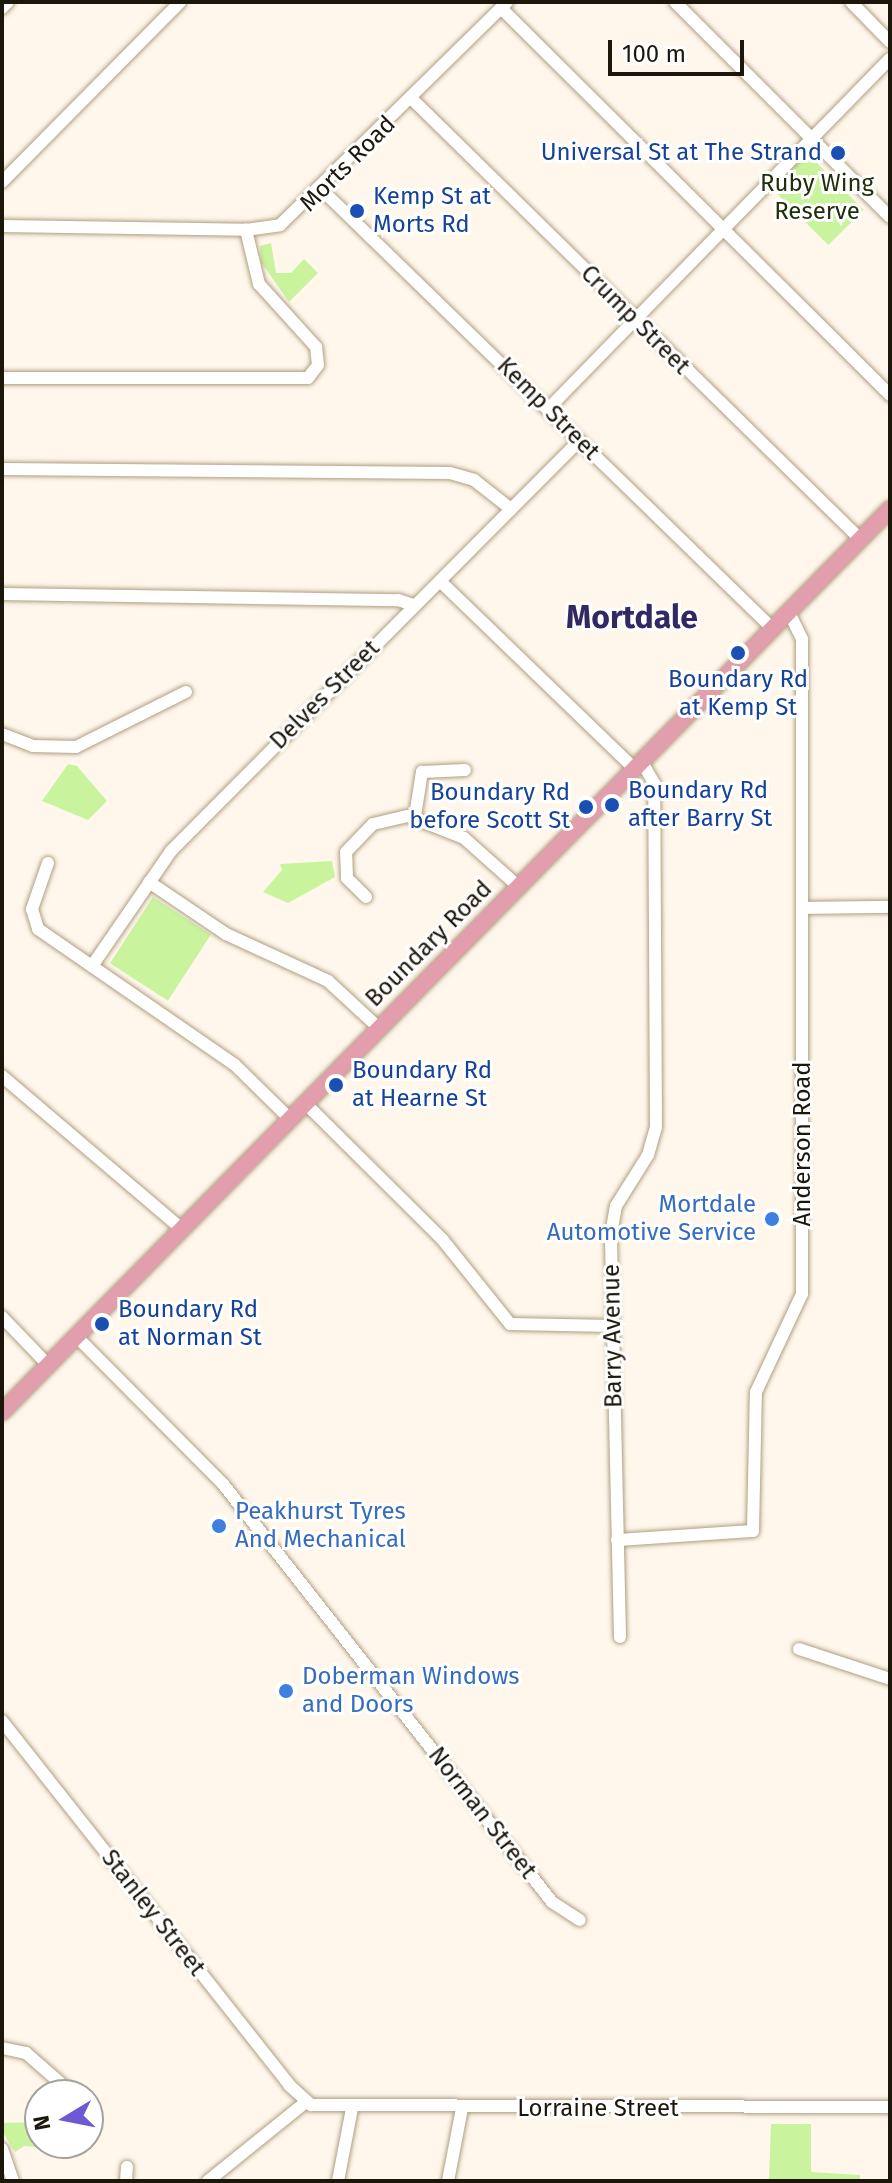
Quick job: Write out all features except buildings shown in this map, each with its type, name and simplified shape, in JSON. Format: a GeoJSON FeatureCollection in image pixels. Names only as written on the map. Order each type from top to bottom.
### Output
{"type":"FeatureCollection","features":[{"type":"Feature","properties":{"kind":"main road","name":"Boundary Road"},"geometry":{"type":"LineString","coordinates":[[2,1412],[890,509]]}},
{"type":"Feature","properties":{"kind":"street"},"geometry":{"type":"LineString","coordinates":[[2,8],[8,2]]}},
{"type":"Feature","properties":{"kind":"street"},"geometry":{"type":"LineString","coordinates":[[2,182],[180,2]]}},
{"type":"Feature","properties":{"kind":"street"},"geometry":{"type":"LineString","coordinates":[[675,2],[890,217]]}},
{"type":"Feature","properties":{"kind":"street"},"geometry":{"type":"LineString","coordinates":[[851,2],[890,42]]}},
{"type":"Feature","properties":{"kind":"street"},"geometry":{"type":"LineString","coordinates":[[504,5],[890,395]]}},
{"type":"Feature","properties":{"kind":"street","name":"Morts Road"},"geometry":{"type":"LineString","coordinates":[[2,226],[246,230],[287,222],[504,5]]}},
{"type":"Feature","properties":{"kind":"street"},"geometry":{"type":"LineString","coordinates":[[548,409],[890,59]]}},
{"type":"Feature","properties":{"kind":"street","name":"Crump Street"},"geometry":{"type":"LineString","coordinates":[[412,99],[860,539]]}},
{"type":"Feature","properties":{"kind":"street","name":"Kemp Street"},"geometry":{"type":"LineString","coordinates":[[322,190],[773,629]]}},
{"type":"Feature","properties":{"kind":"street"},"geometry":{"type":"LineString","coordinates":[[2,378],[308,378],[319,362],[316,347],[259,284],[246,230]]}},
{"type":"Feature","properties":{"kind":"street","name":"Delves Street"},"geometry":{"type":"LineString","coordinates":[[92,966],[171,851],[579,441]]}},
{"type":"Feature","properties":{"kind":"street"},"geometry":{"type":"LineString","coordinates":[[2,469],[450,473],[474,480],[511,509]]}},
{"type":"Feature","properties":{"kind":"street"},"geometry":{"type":"LineString","coordinates":[[440,581],[638,765]]}},
{"type":"Feature","properties":{"kind":"street"},"geometry":{"type":"LineString","coordinates":[[2,594],[398,600],[413,605]]}},
{"type":"Feature","properties":{"kind":"street","name":"Anderson Road"},"geometry":{"type":"LineString","coordinates":[[617,1540],[742,1536],[756,1524],[756,1392],[804,1287],[802,639],[789,612]]}},
{"type":"Feature","properties":{"kind":"street"},"geometry":{"type":"LineString","coordinates":[[2,734],[33,746],[76,747],[186,692]]}},
{"type":"Feature","properties":{"kind":"street"},"geometry":{"type":"LineString","coordinates":[[415,816],[417,780],[424,764],[465,770]]}},
{"type":"Feature","properties":{"kind":"street","name":"Barry Avenue"},"geometry":{"type":"LineString","coordinates":[[620,1637],[613,1216],[648,1155],[656,1127],[654,783],[638,765]]}},
{"type":"Feature","properties":{"kind":"street"},"geometry":{"type":"LineString","coordinates":[[366,897],[347,878],[346,852],[373,824],[415,816],[464,838],[519,887]]}},
{"type":"Feature","properties":{"kind":"street"},"geometry":{"type":"LineString","coordinates":[[48,863],[32,921],[231,1062],[291,1120]]}},
{"type":"Feature","properties":{"kind":"street"},"geometry":{"type":"LineString","coordinates":[[149,882],[226,934],[328,981],[379,1028]]}},
{"type":"Feature","properties":{"kind":"street"},"geometry":{"type":"LineString","coordinates":[[803,908],[890,907]]}},
{"type":"Feature","properties":{"kind":"street"},"geometry":{"type":"LineString","coordinates":[[2,1076],[182,1229]]}},
{"type":"Feature","properties":{"kind":"street"},"geometry":{"type":"LineString","coordinates":[[306,1104],[442,1239],[510,1324],[613,1326]]}},
{"type":"Feature","properties":{"kind":"street"},"geometry":{"type":"LineString","coordinates":[[2,1317],[48,1365]]}},
{"type":"Feature","properties":{"kind":"street","name":"Norman Street"},"geometry":{"type":"LineString","coordinates":[[77,1337],[223,1484],[552,1902],[580,1920]]}},
{"type":"Feature","properties":{"kind":"street"},"geometry":{"type":"LineString","coordinates":[[799,1649],[890,1679]]}},
{"type":"Feature","properties":{"kind":"street","name":"Stanley Street"},"geometry":{"type":"LineString","coordinates":[[2,1721],[306,2102]]}},
{"type":"Feature","properties":{"kind":"street"},"geometry":{"type":"LineString","coordinates":[[2,2048],[26,2053],[56,2079]]}},
{"type":"Feature","properties":{"kind":"street"},"geometry":{"type":"LineString","coordinates":[[208,2181],[306,2102]]}},
{"type":"Feature","properties":{"kind":"street","name":"Lorraine Street"},"geometry":{"type":"LineString","coordinates":[[306,2102],[352,2108],[890,2107]]}},
{"type":"Feature","properties":{"kind":"street"},"geometry":{"type":"LineString","coordinates":[[338,2181],[345,2128],[352,2108]]}},
{"type":"Feature","properties":{"kind":"street"},"geometry":{"type":"LineString","coordinates":[[448,2181],[455,2127],[462,2108]]}},
{"type":"Feature","properties":{"kind":"street"},"geometry":{"type":"LineString","coordinates":[[2,2149],[13,2181]]}},
{"type":"Feature","properties":{"kind":"street"},"geometry":{"type":"LineString","coordinates":[[126,2181],[127,2167]]}},
{"type":"Feature","properties":{"kind":"green space","name":"Ruby Wing Reserve"},"geometry":{"type":"Polygon","coordinates":[[[805,151],[864,210],[828,245],[770,186],[805,151]]]}},
{"type":"Feature","properties":{"kind":"green space"},"geometry":{"type":"Polygon","coordinates":[[[271,243],[276,273],[291,273],[304,259],[318,273],[289,302],[261,262],[260,246],[271,243]]]}},
{"type":"Feature","properties":{"kind":"green space"},"geometry":{"type":"Polygon","coordinates":[[[68,764],[77,766],[107,801],[88,820],[42,801],[68,764]]]}},
{"type":"Feature","properties":{"kind":"green space"},"geometry":{"type":"Polygon","coordinates":[[[332,861],[335,877],[288,903],[263,892],[282,870],[280,864],[332,861]]]}},
{"type":"Feature","properties":{"kind":"green space"},"geometry":{"type":"Polygon","coordinates":[[[153,897],[211,935],[168,1001],[110,963],[153,897]]]}},
{"type":"Feature","properties":{"kind":"green space"},"geometry":{"type":"Polygon","coordinates":[[[24,2122],[24,2146],[15,2152],[2,2131],[2,2123],[24,2122]]]}},
{"type":"Feature","properties":{"kind":"green space"},"geometry":{"type":"Polygon","coordinates":[[[771,2124],[811,2124],[811,2172],[860,2175],[860,2181],[769,2181],[771,2124]]]}},
{"type":"Feature","properties":{"kind":"place","name":"Universal St at The Strand"},"geometry":{"type":"Point","coordinates":[838,153]}},
{"type":"Feature","properties":{"kind":"place","name":"Kemp St at Morts Rd"},"geometry":{"type":"Point","coordinates":[357,211]}},
{"type":"Feature","properties":{"kind":"place","name":"Boundary Rd at Kemp St"},"geometry":{"type":"Point","coordinates":[738,653]}},
{"type":"Feature","properties":{"kind":"place","name":"Boundary Rd after Barry St"},"geometry":{"type":"Point","coordinates":[612,805]}},
{"type":"Feature","properties":{"kind":"place","name":"Boundary Rd before Scott St"},"geometry":{"type":"Point","coordinates":[586,807]}},
{"type":"Feature","properties":{"kind":"place","name":"Boundary Rd at Hearne St"},"geometry":{"type":"Point","coordinates":[336,1085]}},
{"type":"Feature","properties":{"kind":"place","name":"Mortdale Automotive Service"},"geometry":{"type":"Point","coordinates":[772,1219]}},
{"type":"Feature","properties":{"kind":"place","name":"Boundary Rd at Norman St"},"geometry":{"type":"Point","coordinates":[102,1324]}},
{"type":"Feature","properties":{"kind":"place","name":"Peakhurst Tyres And Mechanical"},"geometry":{"type":"Point","coordinates":[219,1526]}},
{"type":"Feature","properties":{"kind":"place","name":"Doberman Windows and Doors"},"geometry":{"type":"Point","coordinates":[286,1691]}},
{"type":"Feature","properties":{"kind":"district","name":"Mortdale"},"geometry":{"type":"Point","coordinates":[632,617]}}]}
